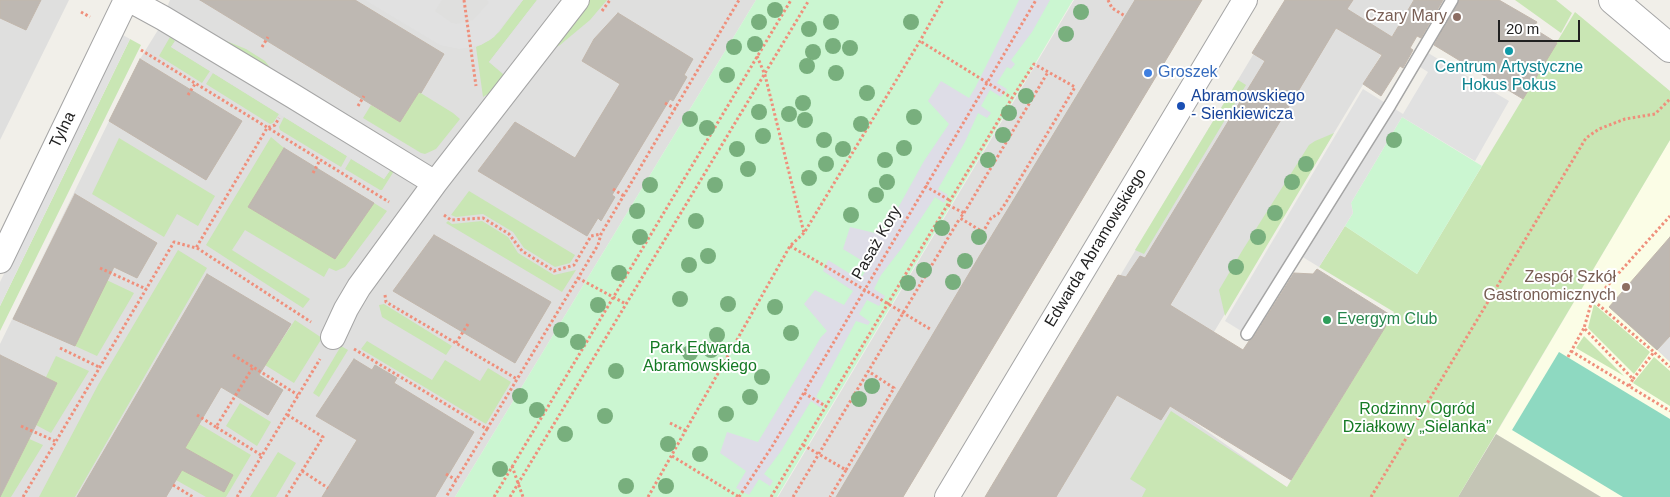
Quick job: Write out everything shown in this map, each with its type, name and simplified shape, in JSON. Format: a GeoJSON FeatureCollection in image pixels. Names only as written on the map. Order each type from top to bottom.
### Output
{"type":"FeatureCollection","features":[{"type":"Feature","properties":{"kind":"street"},"geometry":{"type":"LineString","coordinates":[[128,0],[163,18],[294,96],[435,183]]}},
{"type":"Feature","properties":{"kind":"street","name":"Tylna"},"geometry":{"type":"LineString","coordinates":[[0,261],[128,0]]}},
{"type":"Feature","properties":{"kind":"street"},"geometry":{"type":"LineString","coordinates":[[333,337],[346,308],[359,287],[435,183],[578,0]]}},
{"type":"Feature","properties":{"kind":"street","name":"Edwarda Abramowskiego"},"geometry":{"type":"LineString","coordinates":[[947,497],[1244,0]]}},
{"type":"Feature","properties":{"kind":"street"},"geometry":{"type":"LineString","coordinates":[[1612,0],[1670,48]]}},
{"type":"Feature","properties":{"kind":"lane"},"geometry":{"type":"LineString","coordinates":[[1247,334],[1390,105],[1452,0]]}},
{"type":"Feature","properties":{"kind":"path"},"geometry":{"type":"LineString","coordinates":[[464,0],[475,75]]}},
{"type":"Feature","properties":{"kind":"path"},"geometry":{"type":"LineString","coordinates":[[446,497],[598,245],[601,234],[739,0]]}},
{"type":"Feature","properties":{"kind":"path"},"geometry":{"type":"LineString","coordinates":[[494,497],[791,0]]}},
{"type":"Feature","properties":{"kind":"path"},"geometry":{"type":"LineString","coordinates":[[510,497],[809,0]]}},
{"type":"Feature","properties":{"kind":"path"},"geometry":{"type":"LineString","coordinates":[[648,497],[790,246],[804,233],[943,0]]}},
{"type":"Feature","properties":{"kind":"path","name":"Pasaż Kory"},"geometry":{"type":"LineString","coordinates":[[739,497],[773,445],[1036,0]]}},
{"type":"Feature","properties":{"kind":"path"},"geometry":{"type":"LineString","coordinates":[[1108,0],[1112,8],[1125,16]]}},
{"type":"Feature","properties":{"kind":"path"},"geometry":{"type":"LineString","coordinates":[[258,53],[268,37]]}},
{"type":"Feature","properties":{"kind":"path"},"geometry":{"type":"LineString","coordinates":[[920,41],[1012,98]]}},
{"type":"Feature","properties":{"kind":"path"},"geometry":{"type":"LineString","coordinates":[[141,50],[397,207]]}},
{"type":"Feature","properties":{"kind":"path"},"geometry":{"type":"LineString","coordinates":[[757,56],[764,74],[804,233]]}},
{"type":"Feature","properties":{"kind":"path"},"geometry":{"type":"LineString","coordinates":[[771,497],[1034,64],[1075,87],[1005,204],[998,214],[990,218],[983,232],[960,218]]}},
{"type":"Feature","properties":{"kind":"path"},"geometry":{"type":"LineString","coordinates":[[793,497],[1048,72]]}},
{"type":"Feature","properties":{"kind":"path"},"geometry":{"type":"LineString","coordinates":[[188,95],[195,84]]}},
{"type":"Feature","properties":{"kind":"path"},"geometry":{"type":"LineString","coordinates":[[196,248],[267,128],[275,125],[294,96]]}},
{"type":"Feature","properties":{"kind":"path"},"geometry":{"type":"LineString","coordinates":[[1371,497],[1586,138],[1599,129],[1625,119],[1654,114],[1670,99]]}},
{"type":"Feature","properties":{"kind":"path"},"geometry":{"type":"LineString","coordinates":[[665,103],[676,109]]}},
{"type":"Feature","properties":{"kind":"path"},"geometry":{"type":"LineString","coordinates":[[312,173],[320,160]]}},
{"type":"Feature","properties":{"kind":"path"},"geometry":{"type":"LineString","coordinates":[[925,186],[964,213]]}},
{"type":"Feature","properties":{"kind":"path"},"geometry":{"type":"LineString","coordinates":[[613,189],[624,196]]}},
{"type":"Feature","properties":{"kind":"path"},"geometry":{"type":"LineString","coordinates":[[1568,357],[1584,328],[1594,301],[1670,216]]}},
{"type":"Feature","properties":{"kind":"path"},"geometry":{"type":"LineString","coordinates":[[448,218],[451,220],[483,218],[509,234],[522,251],[554,271],[574,265],[591,236],[601,234]]}},
{"type":"Feature","properties":{"kind":"path"},"geometry":{"type":"LineString","coordinates":[[23,497],[174,242],[196,248],[333,337],[487,429]]}},
{"type":"Feature","properties":{"kind":"path"},"geometry":{"type":"LineString","coordinates":[[790,246],[930,329]]}},
{"type":"Feature","properties":{"kind":"path"},"geometry":{"type":"LineString","coordinates":[[100,268],[146,289]]}},
{"type":"Feature","properties":{"kind":"path"},"geometry":{"type":"LineString","coordinates":[[578,278],[626,304]]}},
{"type":"Feature","properties":{"kind":"path"},"geometry":{"type":"LineString","coordinates":[[385,293],[386,302],[517,380]]}},
{"type":"Feature","properties":{"kind":"path"},"geometry":{"type":"LineString","coordinates":[[1594,301],[1670,367]]}},
{"type":"Feature","properties":{"kind":"path"},"geometry":{"type":"LineString","coordinates":[[311,322],[315,316]]}},
{"type":"Feature","properties":{"kind":"path"},"geometry":{"type":"LineString","coordinates":[[456,343],[468,324]]}},
{"type":"Feature","properties":{"kind":"path"},"geometry":{"type":"LineString","coordinates":[[1584,328],[1633,378]]}},
{"type":"Feature","properties":{"kind":"path"},"geometry":{"type":"LineString","coordinates":[[237,497],[333,337]]}},
{"type":"Feature","properties":{"kind":"path"},"geometry":{"type":"LineString","coordinates":[[60,348],[99,367]]}},
{"type":"Feature","properties":{"kind":"path"},"geometry":{"type":"LineString","coordinates":[[1571,351],[1670,411]]}},
{"type":"Feature","properties":{"kind":"path"},"geometry":{"type":"LineString","coordinates":[[1629,386],[1633,378],[1654,352]]}},
{"type":"Feature","properties":{"kind":"path"},"geometry":{"type":"LineString","coordinates":[[233,355],[298,395]]}},
{"type":"Feature","properties":{"kind":"path"},"geometry":{"type":"LineString","coordinates":[[216,427],[253,367]]}},
{"type":"Feature","properties":{"kind":"path"},"geometry":{"type":"LineString","coordinates":[[830,497],[894,388],[868,371]]}},
{"type":"Feature","properties":{"kind":"path"},"geometry":{"type":"LineString","coordinates":[[804,393],[827,407]]}},
{"type":"Feature","properties":{"kind":"path"},"geometry":{"type":"LineString","coordinates":[[286,414],[323,437],[286,497]]}},
{"type":"Feature","properties":{"kind":"path"},"geometry":{"type":"LineString","coordinates":[[197,415],[261,455]]}},
{"type":"Feature","properties":{"kind":"path"},"geometry":{"type":"LineString","coordinates":[[670,423],[686,431]]}},
{"type":"Feature","properties":{"kind":"path"},"geometry":{"type":"LineString","coordinates":[[22,426],[55,442]]}},
{"type":"Feature","properties":{"kind":"path"},"geometry":{"type":"LineString","coordinates":[[803,445],[846,470]]}},
{"type":"Feature","properties":{"kind":"path"},"geometry":{"type":"LineString","coordinates":[[672,456],[739,497]]}},
{"type":"Feature","properties":{"kind":"path"},"geometry":{"type":"LineString","coordinates":[[512,466],[523,497]]}},
{"type":"Feature","properties":{"kind":"path"},"geometry":{"type":"LineString","coordinates":[[302,471],[328,488]]}},
{"type":"Feature","properties":{"kind":"path"},"geometry":{"type":"LineString","coordinates":[[446,474],[456,480]]}},
{"type":"Feature","properties":{"kind":"path"},"geometry":{"type":"LineString","coordinates":[[173,486],[193,497]]}},
{"type":"Feature","properties":{"kind":"shaded area"},"geometry":{"type":"Polygon","coordinates":[[[0,0],[69,0],[0,140],[0,0]]]}},
{"type":"Feature","properties":{"kind":"shaded area"},"geometry":{"type":"Polygon","coordinates":[[[170,0],[756,0],[455,497],[0,497],[0,344],[140,59],[158,30],[170,0]]]}},
{"type":"Feature","properties":{"kind":"shaded area"},"geometry":{"type":"Polygon","coordinates":[[[365,0],[442,0],[435,11],[452,23],[457,24],[473,20],[489,2],[487,0],[523,0],[494,37],[481,45],[460,49],[440,45],[365,0]]]}},
{"type":"Feature","properties":{"kind":"shaded area"},"geometry":{"type":"Polygon","coordinates":[[[537,0],[561,0],[504,74],[489,62],[537,0]]]}},
{"type":"Feature","properties":{"kind":"shaded area"},"geometry":{"type":"Polygon","coordinates":[[[1019,0],[1050,0],[1032,32],[1011,60],[1015,64],[1011,69],[1007,67],[997,83],[1007,89],[1001,97],[990,90],[981,106],[991,113],[987,118],[978,113],[965,142],[938,189],[948,195],[944,203],[935,197],[901,249],[881,275],[874,289],[885,296],[879,306],[867,300],[859,314],[870,322],[868,325],[856,321],[816,397],[823,402],[821,408],[811,401],[781,451],[764,474],[773,481],[770,486],[759,479],[749,495],[736,488],[746,471],[720,453],[727,432],[758,442],[821,337],[827,331],[804,304],[815,290],[844,305],[853,291],[823,271],[828,260],[860,280],[869,265],[843,249],[850,227],[883,235],[924,161],[949,124],[928,101],[941,81],[969,98],[1019,0]]]}},
{"type":"Feature","properties":{"kind":"shaded area"},"geometry":{"type":"Polygon","coordinates":[[[1074,0],[1202,0],[903,497],[778,497],[1074,0]]]}},
{"type":"Feature","properties":{"kind":"shaded area"},"geometry":{"type":"Polygon","coordinates":[[[1286,0],[1414,0],[1170,405],[1286,487],[1280,497],[987,497],[1286,0]]]}},
{"type":"Feature","properties":{"kind":"shaded area"},"geometry":{"type":"Polygon","coordinates":[[[181,33],[391,169],[384,179],[171,47],[181,33]]]}},
{"type":"Feature","properties":{"kind":"shaded area"},"geometry":{"type":"Polygon","coordinates":[[[121,34],[130,39],[0,306],[0,282],[121,34]]]}},
{"type":"Feature","properties":{"kind":"shaded area"},"geometry":{"type":"Polygon","coordinates":[[[1428,53],[1509,101],[1475,161],[1402,117],[1351,203],[1353,213],[1319,267],[1301,256],[1251,337],[1225,321],[1363,89],[1403,114],[1428,72],[1420,67],[1428,53]]]}},
{"type":"Feature","properties":{"kind":"shaded area","name":"Zespół Szkół Gastronomicznych"},"geometry":{"type":"Polygon","coordinates":[[[1670,140],[1670,497],[1601,497],[1496,434],[1670,140]]]}},
{"type":"Feature","properties":{"kind":"shaded area"},"geometry":{"type":"Polygon","coordinates":[[[1670,336],[1670,362],[1657,350],[1670,336]]]}},
{"type":"Feature","properties":{"kind":"shaded area"},"geometry":{"type":"Polygon","coordinates":[[[1496,434],[1601,497],[1458,497],[1496,434]]]}},
{"type":"Feature","properties":{"kind":"green space"},"geometry":{"type":"Polygon","coordinates":[[[523,0],[537,0],[489,62],[504,75],[491,92],[483,97],[476,47],[490,40],[499,32],[523,0]]]}},
{"type":"Feature","properties":{"kind":"green space"},"geometry":{"type":"Polygon","coordinates":[[[590,0],[607,0],[590,20],[560,45],[551,50],[590,0]]]}},
{"type":"Feature","properties":{"kind":"green space","name":"Park Edwarda Abramowskiego"},"geometry":{"type":"Polygon","coordinates":[[[756,0],[1073,0],[777,497],[455,497],[756,0]]]}},
{"type":"Feature","properties":{"kind":"green space"},"geometry":{"type":"Polygon","coordinates":[[[1515,0],[1556,0],[1572,13],[1561,33],[1515,0]]]}},
{"type":"Feature","properties":{"kind":"green space","name":"Rodzinny Ogród Działkowy „Sielanka”"},"geometry":{"type":"Polygon","coordinates":[[[1575,12],[1670,91],[1670,140],[1458,497],[1142,497],[1146,489],[1130,479],[1171,411],[1287,487],[1394,312],[1319,267],[1345,226],[1417,274],[1575,12]]]}},
{"type":"Feature","properties":{"kind":"green space"},"geometry":{"type":"Polygon","coordinates":[[[214,36],[246,49],[265,61],[276,75],[214,36]]]}},
{"type":"Feature","properties":{"kind":"green space"},"geometry":{"type":"Polygon","coordinates":[[[170,37],[175,41],[171,47],[210,71],[202,83],[159,56],[170,37]]]}},
{"type":"Feature","properties":{"kind":"green space"},"geometry":{"type":"Polygon","coordinates":[[[130,39],[141,45],[0,331],[0,306],[130,39]]]}},
{"type":"Feature","properties":{"kind":"green space"},"geometry":{"type":"Polygon","coordinates":[[[213,73],[279,114],[273,123],[270,124],[206,84],[213,73]]]}},
{"type":"Feature","properties":{"kind":"green space"},"geometry":{"type":"Polygon","coordinates":[[[1238,80],[1246,85],[1144,254],[1135,250],[1238,80]]]}},
{"type":"Feature","properties":{"kind":"green space"},"geometry":{"type":"Polygon","coordinates":[[[419,92],[460,119],[436,149],[425,154],[363,118],[371,105],[400,122],[419,92]]]}},
{"type":"Feature","properties":{"kind":"green space"},"geometry":{"type":"Polygon","coordinates":[[[284,117],[347,156],[341,167],[280,130],[279,127],[284,117]]]}},
{"type":"Feature","properties":{"kind":"green space"},"geometry":{"type":"Polygon","coordinates":[[[1402,117],[1482,166],[1417,274],[1345,226],[1353,213],[1351,203],[1402,117]]]}},
{"type":"Feature","properties":{"kind":"green space"},"geometry":{"type":"Polygon","coordinates":[[[1334,133],[1225,316],[1219,290],[1242,251],[1309,145],[1334,133]]]}},
{"type":"Feature","properties":{"kind":"green space"},"geometry":{"type":"Polygon","coordinates":[[[271,137],[284,148],[248,207],[335,259],[374,203],[387,211],[345,267],[336,271],[329,268],[324,277],[245,230],[232,250],[310,299],[303,308],[206,245],[271,137]]]}},
{"type":"Feature","properties":{"kind":"green space"},"geometry":{"type":"Polygon","coordinates":[[[119,138],[215,196],[198,226],[177,214],[164,237],[92,194],[119,138]]]}},
{"type":"Feature","properties":{"kind":"green space"},"geometry":{"type":"Polygon","coordinates":[[[351,159],[384,179],[391,169],[394,171],[382,190],[380,190],[345,169],[351,159]]]}},
{"type":"Feature","properties":{"kind":"green space"},"geometry":{"type":"Polygon","coordinates":[[[469,191],[575,255],[570,263],[555,267],[524,248],[513,232],[483,214],[456,217],[451,215],[469,191]]]}},
{"type":"Feature","properties":{"kind":"green space"},"geometry":{"type":"Polygon","coordinates":[[[448,221],[452,224],[482,221],[508,237],[518,253],[554,275],[576,270],[562,292],[446,223],[448,221]]]}},
{"type":"Feature","properties":{"kind":"green space"},"geometry":{"type":"Polygon","coordinates":[[[178,250],[207,268],[75,497],[39,497],[98,385],[178,250]]]}},
{"type":"Feature","properties":{"kind":"green space"},"geometry":{"type":"Polygon","coordinates":[[[96,275],[134,293],[97,356],[75,346],[96,303],[96,275]]]}},
{"type":"Feature","properties":{"kind":"green space"},"geometry":{"type":"Polygon","coordinates":[[[384,304],[452,346],[446,355],[382,317],[379,305],[384,304]]]}},
{"type":"Feature","properties":{"kind":"green space"},"geometry":{"type":"Polygon","coordinates":[[[1594,304],[1650,352],[1634,374],[1588,328],[1594,304]]]}},
{"type":"Feature","properties":{"kind":"green space"},"geometry":{"type":"Polygon","coordinates":[[[295,320],[322,338],[294,383],[265,365],[295,320]]]}},
{"type":"Feature","properties":{"kind":"green space"},"geometry":{"type":"Polygon","coordinates":[[[1584,336],[1624,376],[1576,348],[1584,336]]]}},
{"type":"Feature","properties":{"kind":"green space"},"geometry":{"type":"Polygon","coordinates":[[[367,341],[432,380],[445,360],[480,381],[488,368],[511,382],[486,424],[361,349],[367,341]]]}},
{"type":"Feature","properties":{"kind":"green space"},"geometry":{"type":"Polygon","coordinates":[[[341,346],[348,350],[319,397],[313,393],[341,346]]]}},
{"type":"Feature","properties":{"kind":"green space"},"geometry":{"type":"Polygon","coordinates":[[[1559,352],[1670,419],[1670,497],[1623,497],[1512,430],[1559,352]]]}},
{"type":"Feature","properties":{"kind":"green space"},"geometry":{"type":"Polygon","coordinates":[[[56,356],[89,371],[51,433],[36,425],[56,383],[46,377],[56,356]]]}},
{"type":"Feature","properties":{"kind":"green space"},"geometry":{"type":"Polygon","coordinates":[[[1654,357],[1670,371],[1670,406],[1633,383],[1654,357]]]}},
{"type":"Feature","properties":{"kind":"green space"},"geometry":{"type":"Polygon","coordinates":[[[240,403],[271,422],[257,446],[226,426],[240,403]]]}},
{"type":"Feature","properties":{"kind":"green space"},"geometry":{"type":"Polygon","coordinates":[[[199,424],[251,455],[226,497],[206,497],[176,480],[182,470],[207,483],[217,466],[185,448],[199,424]]]}},
{"type":"Feature","properties":{"kind":"green space"},"geometry":{"type":"Polygon","coordinates":[[[18,434],[43,445],[11,497],[0,497],[18,462],[18,434]]]}},
{"type":"Feature","properties":{"kind":"green space"},"geometry":{"type":"Polygon","coordinates":[[[278,452],[296,463],[276,497],[250,497],[278,452]]]}},
{"type":"Feature","properties":{"kind":"building"},"geometry":{"type":"Polygon","coordinates":[[[0,0],[41,0],[26,30],[0,18],[0,0]]]}},
{"type":"Feature","properties":{"kind":"building"},"geometry":{"type":"Polygon","coordinates":[[[200,0],[355,0],[444,54],[421,93],[419,92],[400,122],[200,0]]]}},
{"type":"Feature","properties":{"kind":"building"},"geometry":{"type":"Polygon","coordinates":[[[1135,0],[1202,0],[903,497],[836,497],[980,255],[1135,0]]]}},
{"type":"Feature","properties":{"kind":"building"},"geometry":{"type":"Polygon","coordinates":[[[1285,0],[1353,0],[1347,9],[1392,37],[1414,0],[1443,0],[1421,38],[1417,36],[1410,48],[1413,50],[1403,68],[1400,66],[1381,96],[1363,84],[1382,55],[1336,28],[1170,305],[1243,350],[1253,338],[1294,273],[1313,274],[1317,269],[1392,316],[1291,480],[1170,406],[1161,420],[1117,395],[1056,497],[985,497],[1118,275],[1126,277],[1140,256],[1145,258],[1265,61],[1252,53],[1285,0]]]}},
{"type":"Feature","properties":{"kind":"building"},"geometry":{"type":"Polygon","coordinates":[[[1459,0],[1499,0],[1537,22],[1533,28],[1557,43],[1523,99],[1434,45],[1459,0]]]}},
{"type":"Feature","properties":{"kind":"building"},"geometry":{"type":"Polygon","coordinates":[[[618,13],[693,59],[684,75],[687,77],[673,101],[670,99],[612,195],[615,197],[601,221],[598,218],[587,236],[478,171],[515,122],[575,158],[620,84],[582,61],[594,39],[618,13]]]}},
{"type":"Feature","properties":{"kind":"building"},"geometry":{"type":"Polygon","coordinates":[[[140,59],[242,121],[206,180],[109,121],[140,59]]]}},
{"type":"Feature","properties":{"kind":"building"},"geometry":{"type":"Polygon","coordinates":[[[284,148],[374,203],[335,259],[248,207],[284,148]]]}},
{"type":"Feature","properties":{"kind":"building"},"geometry":{"type":"Polygon","coordinates":[[[75,194],[157,243],[137,278],[114,267],[75,346],[13,319],[75,194]]]}},
{"type":"Feature","properties":{"kind":"building"},"geometry":{"type":"Polygon","coordinates":[[[434,235],[551,302],[515,363],[393,291],[434,235]]]}},
{"type":"Feature","properties":{"kind":"building"},"geometry":{"type":"Polygon","coordinates":[[[1670,237],[1670,336],[1657,350],[1609,307],[1670,237]]]}},
{"type":"Feature","properties":{"kind":"building"},"geometry":{"type":"Polygon","coordinates":[[[207,274],[291,324],[259,375],[283,390],[268,415],[221,387],[185,448],[233,475],[224,492],[182,470],[166,497],[77,497],[207,274]]]}},
{"type":"Feature","properties":{"kind":"building"},"geometry":{"type":"Polygon","coordinates":[[[0,355],[57,383],[0,497],[0,355]]]}},
{"type":"Feature","properties":{"kind":"building"},"geometry":{"type":"Polygon","coordinates":[[[354,359],[372,370],[375,365],[397,378],[394,383],[474,432],[435,497],[322,497],[357,440],[316,416],[354,359]]]}},
{"type":"Feature","properties":{"kind":"place","name":"Czary Mary"},"geometry":{"type":"Point","coordinates":[1457,17]}},
{"type":"Feature","properties":{"kind":"place","name":"Centrum Artystyczne Hokus Pokus"},"geometry":{"type":"Point","coordinates":[1509,51]}},
{"type":"Feature","properties":{"kind":"place","name":"Groszek"},"geometry":{"type":"Point","coordinates":[1148,73]}},
{"type":"Feature","properties":{"kind":"place","name":"Abramowskiego - Sienkiewicza"},"geometry":{"type":"Point","coordinates":[1181,106]}},
{"type":"Feature","properties":{"kind":"place","name":"Zespół Szkół Gastronomicznych"},"geometry":{"type":"Point","coordinates":[1626,287]}},
{"type":"Feature","properties":{"kind":"place","name":"Evergym Club"},"geometry":{"type":"Point","coordinates":[1327,320]}}]}
